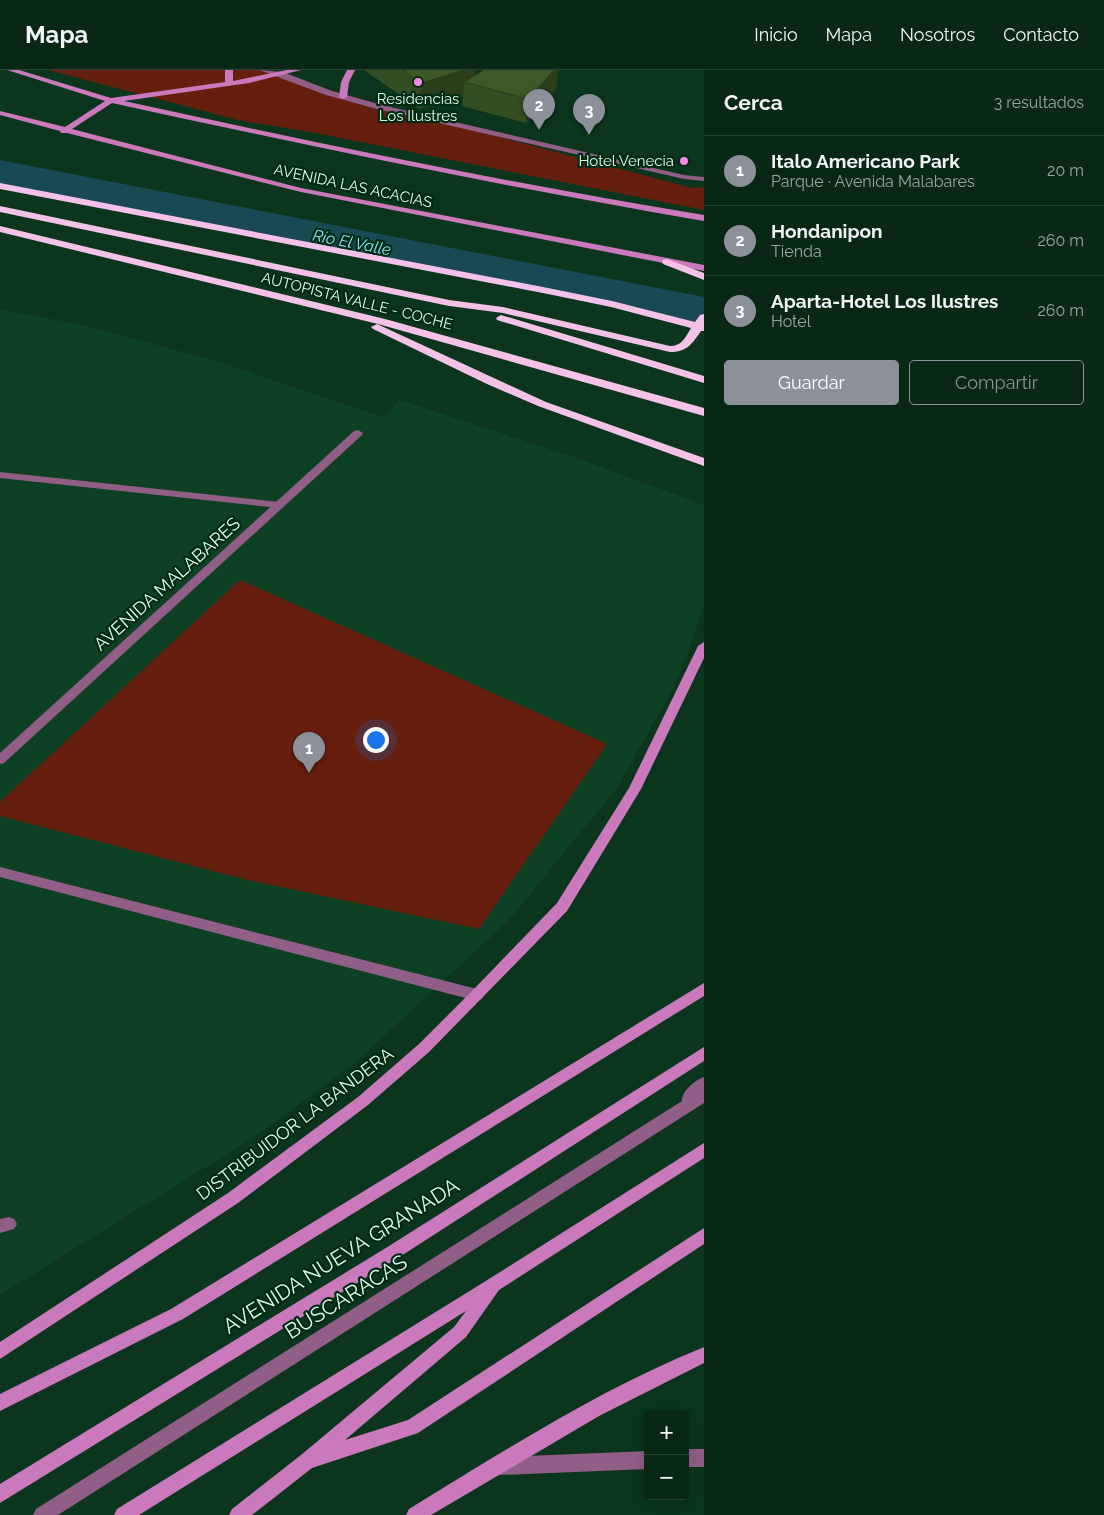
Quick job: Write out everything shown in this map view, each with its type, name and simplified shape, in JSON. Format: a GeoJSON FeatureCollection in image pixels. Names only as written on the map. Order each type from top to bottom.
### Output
{"type":"FeatureCollection","features":[{"type":"Feature","properties":{"kind":"highway"},"geometry":{"type":"LineString","coordinates":[[0,186],[530,287],[612,304],[704,328]]}},
{"type":"Feature","properties":{"kind":"highway"},"geometry":{"type":"LineString","coordinates":[[0,210],[449,303],[503,310],[670,349],[679,349],[686,345],[704,317]]}},
{"type":"Feature","properties":{"kind":"highway","name":"AUTOPISTA VALLE - COCHE"},"geometry":{"type":"LineString","coordinates":[[0,230],[346,312],[704,412]]}},
{"type":"Feature","properties":{"kind":"highway"},"geometry":{"type":"LineString","coordinates":[[668,262],[704,277]]}},
{"type":"Feature","properties":{"kind":"highway"},"geometry":{"type":"LineString","coordinates":[[449,303],[704,380]]}},
{"type":"Feature","properties":{"kind":"highway"},"geometry":{"type":"LineString","coordinates":[[346,312],[491,382],[542,404],[704,462]]}},
{"type":"Feature","properties":{"kind":"main road","name":"AVENIDA LAS ACACIAS"},"geometry":{"type":"LineString","coordinates":[[11,70],[111,100],[268,135],[550,192],[704,218]]}},
{"type":"Feature","properties":{"kind":"main road"},"geometry":{"type":"LineString","coordinates":[[229,70],[229,84]]}},
{"type":"Feature","properties":{"kind":"main road"},"geometry":{"type":"LineString","coordinates":[[64,131],[111,100],[229,84],[297,70]]}},
{"type":"Feature","properties":{"kind":"main road"},"geometry":{"type":"LineString","coordinates":[[343,97],[345,82],[351,70]]}},
{"type":"Feature","properties":{"kind":"main road","name":"AVENIDA LAS ACACIAS"},"geometry":{"type":"LineString","coordinates":[[0,113],[64,131],[301,190],[704,268]]}},
{"type":"Feature","properties":{"kind":"main road","name":"DISTRIBUIDOR LA BANDERA"},"geometry":{"type":"LineString","coordinates":[[0,1351],[241,1193],[363,1101],[424,1048],[477,995],[562,906],[635,789],[704,646]]}},
{"type":"Feature","properties":{"kind":"main road"},"geometry":{"type":"LineString","coordinates":[[0,1403],[177,1314],[704,989]]}},
{"type":"Feature","properties":{"kind":"main road","name":"AVENIDA NUEVA GRANADA"},"geometry":{"type":"LineString","coordinates":[[0,1494],[395,1251],[704,1052]]}},
{"type":"Feature","properties":{"kind":"main road"},"geometry":{"type":"LineString","coordinates":[[123,1515],[494,1284],[704,1150]]}},
{"type":"Feature","properties":{"kind":"main road"},"geometry":{"type":"LineString","coordinates":[[307,1461],[412,1427],[704,1235]]}},
{"type":"Feature","properties":{"kind":"main road"},"geometry":{"type":"LineString","coordinates":[[238,1515],[307,1461],[460,1332],[494,1284]]}},
{"type":"Feature","properties":{"kind":"main road"},"geometry":{"type":"LineString","coordinates":[[416,1515],[562,1426],[658,1375],[704,1355]]}},
{"type":"Feature","properties":{"kind":"street"},"geometry":{"type":"LineString","coordinates":[[263,70],[280,74],[343,97],[684,176],[704,179]]}},
{"type":"Feature","properties":{"kind":"street","name":"AVENIDA MALABARES"},"geometry":{"type":"LineString","coordinates":[[0,760],[358,434]]}},
{"type":"Feature","properties":{"kind":"street"},"geometry":{"type":"LineString","coordinates":[[0,476],[279,506]]}},
{"type":"Feature","properties":{"kind":"street"},"geometry":{"type":"LineString","coordinates":[[0,872],[477,995]]}},
{"type":"Feature","properties":{"kind":"street","name":"BUSCARACAS"},"geometry":{"type":"LineString","coordinates":[[672,1115],[704,1083]]}},
{"type":"Feature","properties":{"kind":"street","name":"BUSCARACAS"},"geometry":{"type":"LineString","coordinates":[[42,1515],[704,1095]]}},
{"type":"Feature","properties":{"kind":"street"},"geometry":{"type":"LineString","coordinates":[[689,1458],[704,1458]]}},
{"type":"Feature","properties":{"kind":"street"},"geometry":{"type":"LineString","coordinates":[[494,1466],[644,1460]]}},
{"type":"Feature","properties":{"kind":"shaded area"},"geometry":{"type":"Polygon","coordinates":[[[48,70],[258,70],[450,124],[692,188],[704,187],[704,210],[310,132],[238,120],[48,70]]]}},
{"type":"Feature","properties":{"kind":"shaded area"},"geometry":{"type":"Polygon","coordinates":[[[0,309],[82,325],[217,361],[384,417],[400,400],[574,457],[704,505],[704,606],[675,685],[617,788],[509,920],[355,1063],[256,1136],[0,1295],[0,309]]]}},
{"type":"Feature","properties":{"kind":"shaded area"},"geometry":{"type":"Polygon","coordinates":[[[240,580],[607,744],[479,929],[248,880],[0,816],[0,802],[240,580]]]}},
{"type":"Feature","properties":{"kind":"building"},"geometry":{"type":"Polygon","coordinates":[[[402,70],[464,70],[421,83],[402,70]]]}},
{"type":"Feature","properties":{"kind":"building"},"geometry":{"type":"Polygon","coordinates":[[[484,70],[554,70],[528,99],[464,82],[484,70]]]}},
{"type":"Feature","properties":{"kind":"waterway","name":"Río El Valle"},"geometry":{"type":"LineString","coordinates":[[0,173],[704,311]]}},
{"type":"Feature","properties":{"kind":"place","name":"Residencias Los Ilustres"},"geometry":{"type":"Point","coordinates":[418,82]}},
{"type":"Feature","properties":{"kind":"place","name":"Hondanipon"},"geometry":{"type":"Point","coordinates":[539,130]}},
{"type":"Feature","properties":{"kind":"place","name":"Aparta-Hotel Los Ilustres"},"geometry":{"type":"Point","coordinates":[589,135]}},
{"type":"Feature","properties":{"kind":"place","name":"Hotel Venecia"},"geometry":{"type":"Point","coordinates":[684,161]}},
{"type":"Feature","properties":{"kind":"place","name":"Italo Americano Park"},"geometry":{"type":"Point","coordinates":[309,773]}}]}
